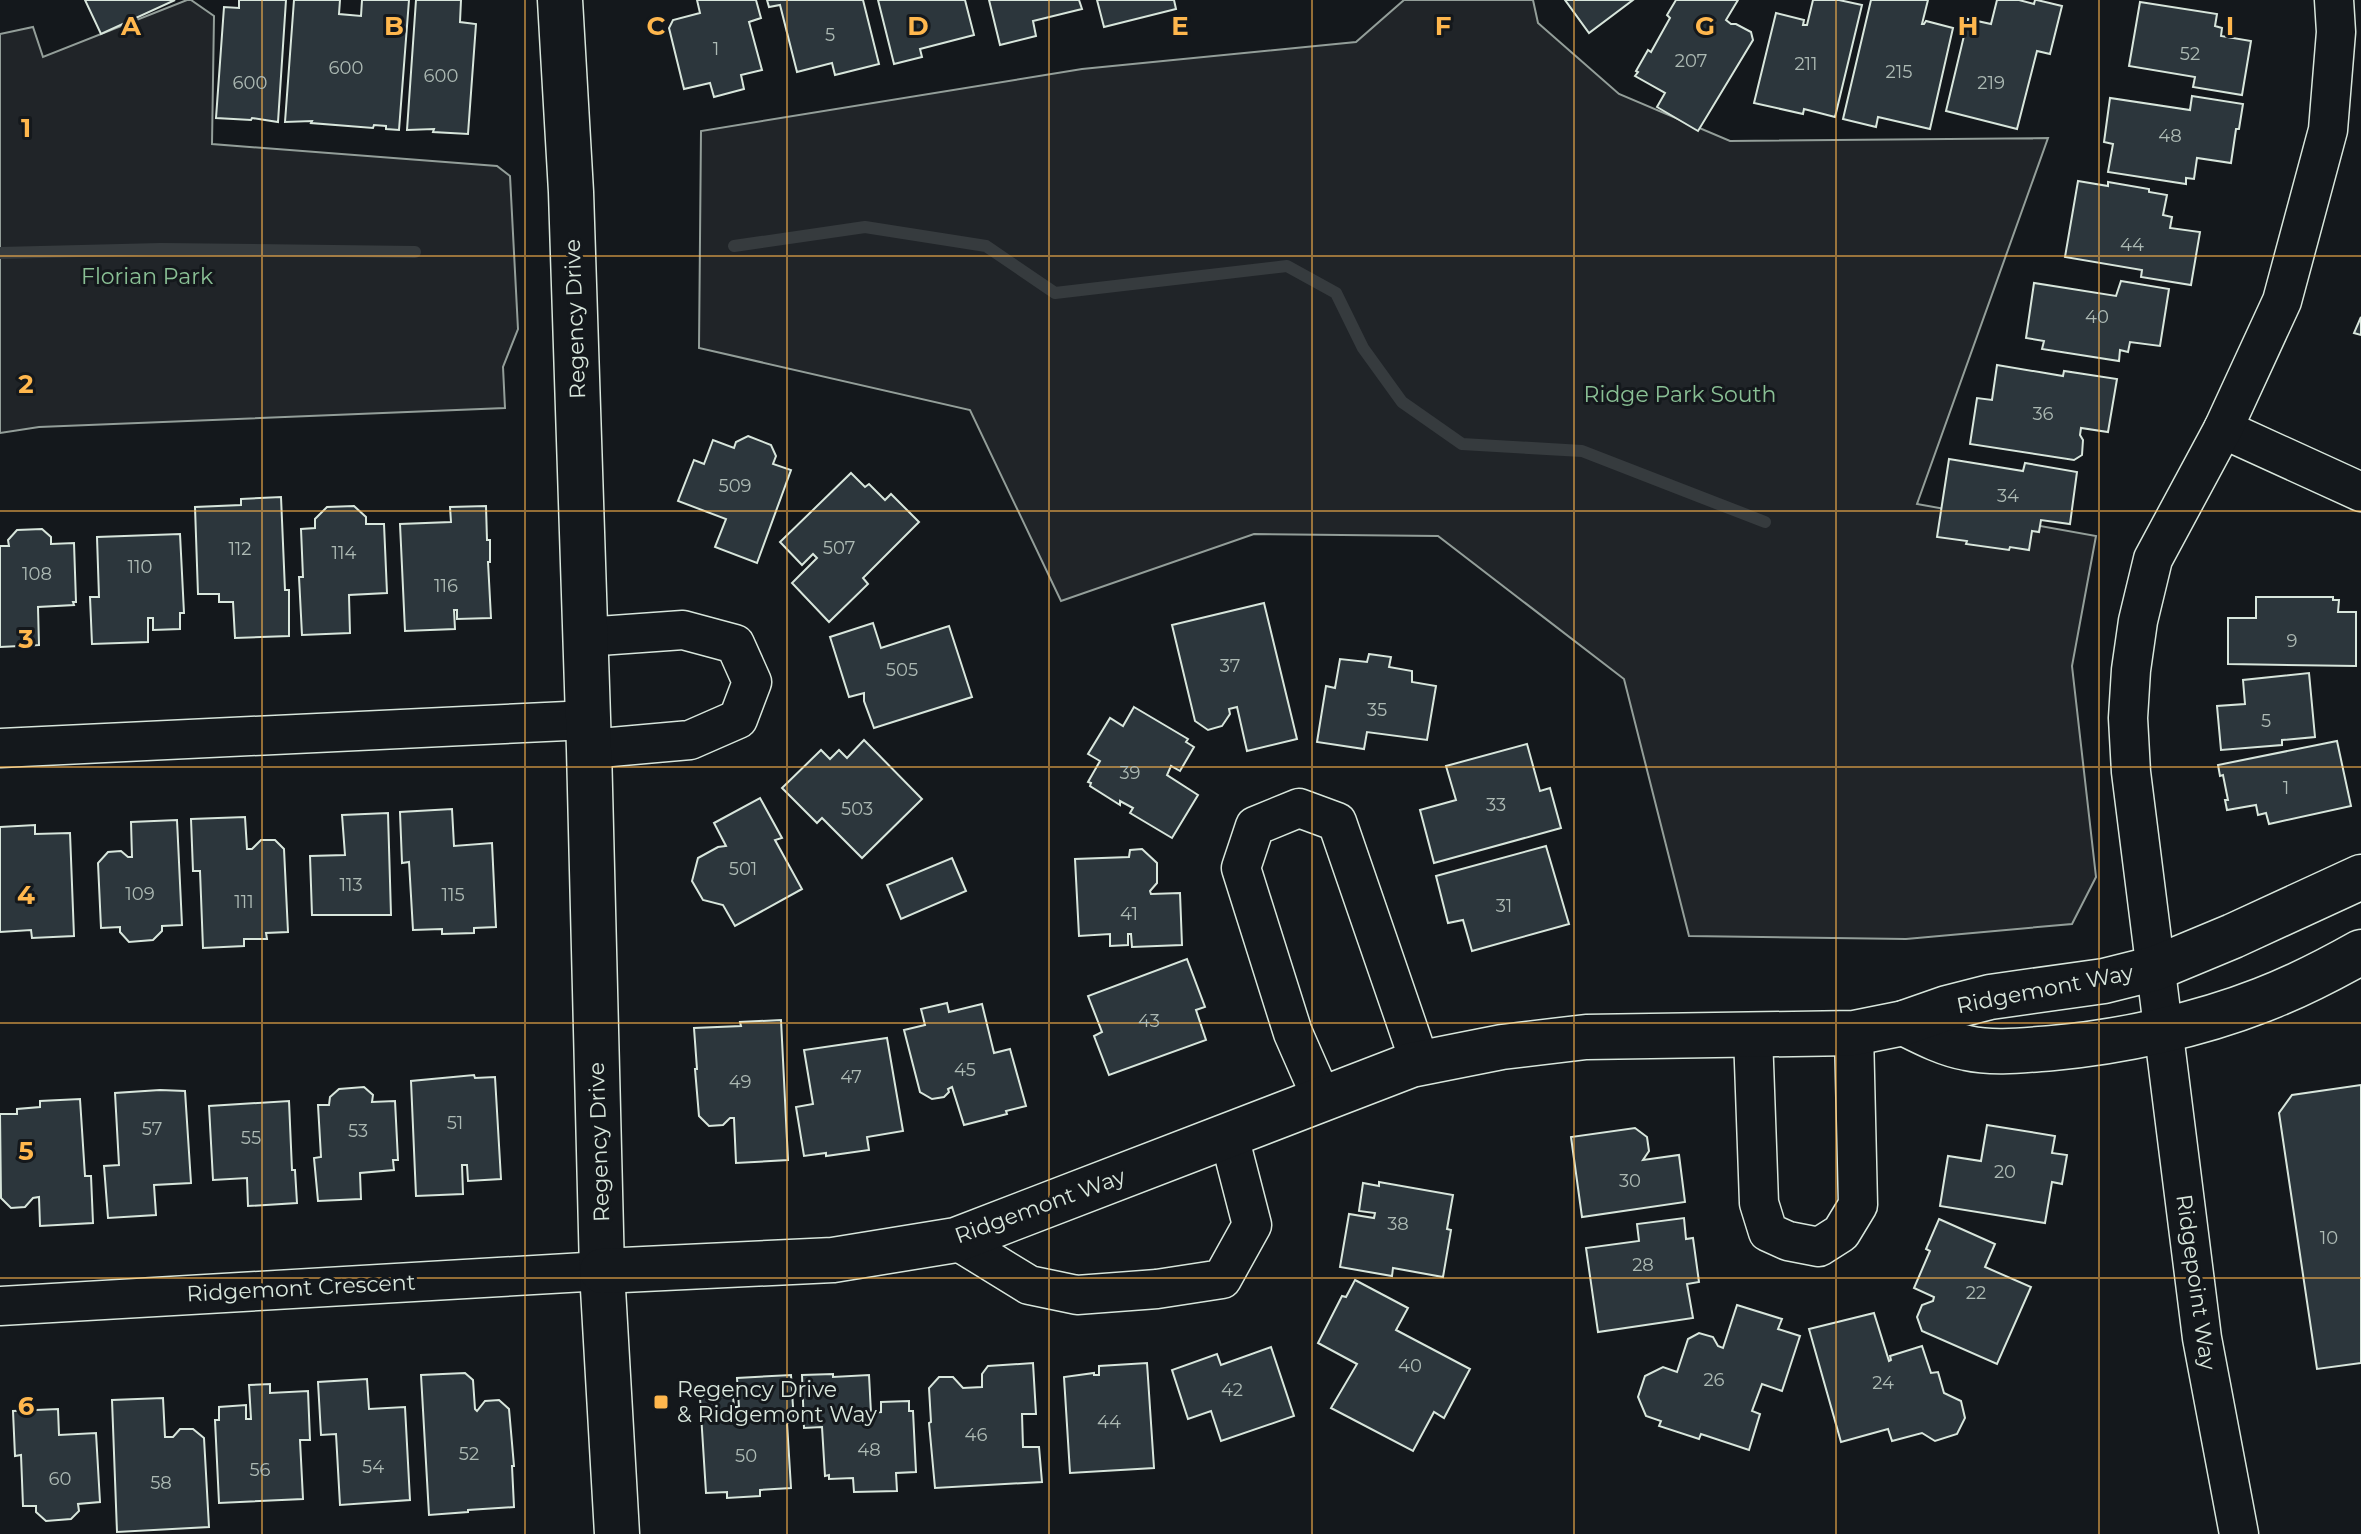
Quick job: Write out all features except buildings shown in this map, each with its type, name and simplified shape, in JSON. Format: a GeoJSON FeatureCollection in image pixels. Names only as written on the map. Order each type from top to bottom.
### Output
{"type":"FeatureCollection","features":[{"type":"Feature","properties":{"kind":"street","name":"Regency Drive"},"geometry":{"type":"LineString","coordinates":[[560,0],[571,192],[602,1271],[617,1534]]}},
{"type":"Feature","properties":{"kind":"street","name":"Ridgepoint Way"},"geometry":{"type":"LineString","coordinates":[[2239,1534],[2202,1338],[2131,772],[2128,718],[2138,621],[2153,559],[2223,429],[2282,301],[2328,130],[2336,32],[2334,0]]}},
{"type":"Feature","properties":{"kind":"street"},"geometry":{"type":"LineString","coordinates":[[2223,429],[2361,492]]}},
{"type":"Feature","properties":{"kind":"street"},"geometry":{"type":"LineString","coordinates":[[0,748],[588,734],[690,740],[738,719],[752,682],[735,644],[683,630],[585,637]]}},
{"type":"Feature","properties":{"kind":"street"},"geometry":{"type":"LineString","coordinates":[[1322,1099],[1293,1033],[1241,868],[1255,826],[1299,808],[1337,822],[1420,1063]]}},
{"type":"Feature","properties":{"kind":"street","name":"Ridgemont Way"},"geometry":{"type":"LineString","coordinates":[[602,1271],[833,1260],[956,1240],[1420,1063],[1502,1047],[1586,1037],[1854,1033],[1904,1023],[1990,997],[2104,981],[2156,968],[2361,877]]}},
{"type":"Feature","properties":{"kind":"street","name":"Ridgemont Way"},"geometry":{"type":"LineString","coordinates":[[1904,1023],[1968,1049],[2022,1050],[2091,1044],[2261,1001],[2361,952]]}},
{"type":"Feature","properties":{"kind":"street"},"geometry":{"type":"LineString","coordinates":[[1753,1035],[1759,1203],[1768,1232],[1788,1241],[1819,1247],[1841,1233],[1858,1205],[1854,1033]]}},
{"type":"Feature","properties":{"kind":"street"},"geometry":{"type":"LineString","coordinates":[[956,1240],[1029,1285],[1077,1295],[1157,1289],[1222,1279],[1252,1225],[1229,1136]]}},
{"type":"Feature","properties":{"kind":"street","name":"Ridgemont Crescent"},"geometry":{"type":"LineString","coordinates":[[0,1306],[602,1271]]}},
{"type":"Feature","properties":{"kind":"green space","name":"Florian Park"},"geometry":{"type":"Polygon","coordinates":[[[187,0],[214,16],[212,144],[497,166],[510,176],[518,329],[503,367],[505,408],[39,427],[0,433],[0,34],[33,27],[43,57],[187,0]]]}},
{"type":"Feature","properties":{"kind":"green space","name":"Ridge Park South"},"geometry":{"type":"Polygon","coordinates":[[[1404,0],[1533,0],[1538,23],[1619,94],[1730,141],[2048,138],[1917,504],[2096,536],[2072,666],[2096,877],[2072,924],[1906,939],[1689,936],[1624,679],[1438,536],[1254,534],[1061,601],[970,410],[699,348],[701,131],[1082,69],[1356,42],[1404,0]]]}},
{"type":"Feature","properties":{"kind":"waterway"},"geometry":{"type":"LineString","coordinates":[[734,246],[865,227],[986,246],[1055,293],[1287,266],[1336,293],[1363,348],[1402,402],[1462,444],[1582,451],[1765,522]]}},
{"type":"Feature","properties":{"kind":"waterway"},"geometry":{"type":"LineString","coordinates":[[0,253],[161,249],[415,252]]}},
{"type":"Feature","properties":{"kind":"place","name":"Regency Drive & Ridgemont Way"},"geometry":{"type":"Point","coordinates":[661,1402]}}]}
